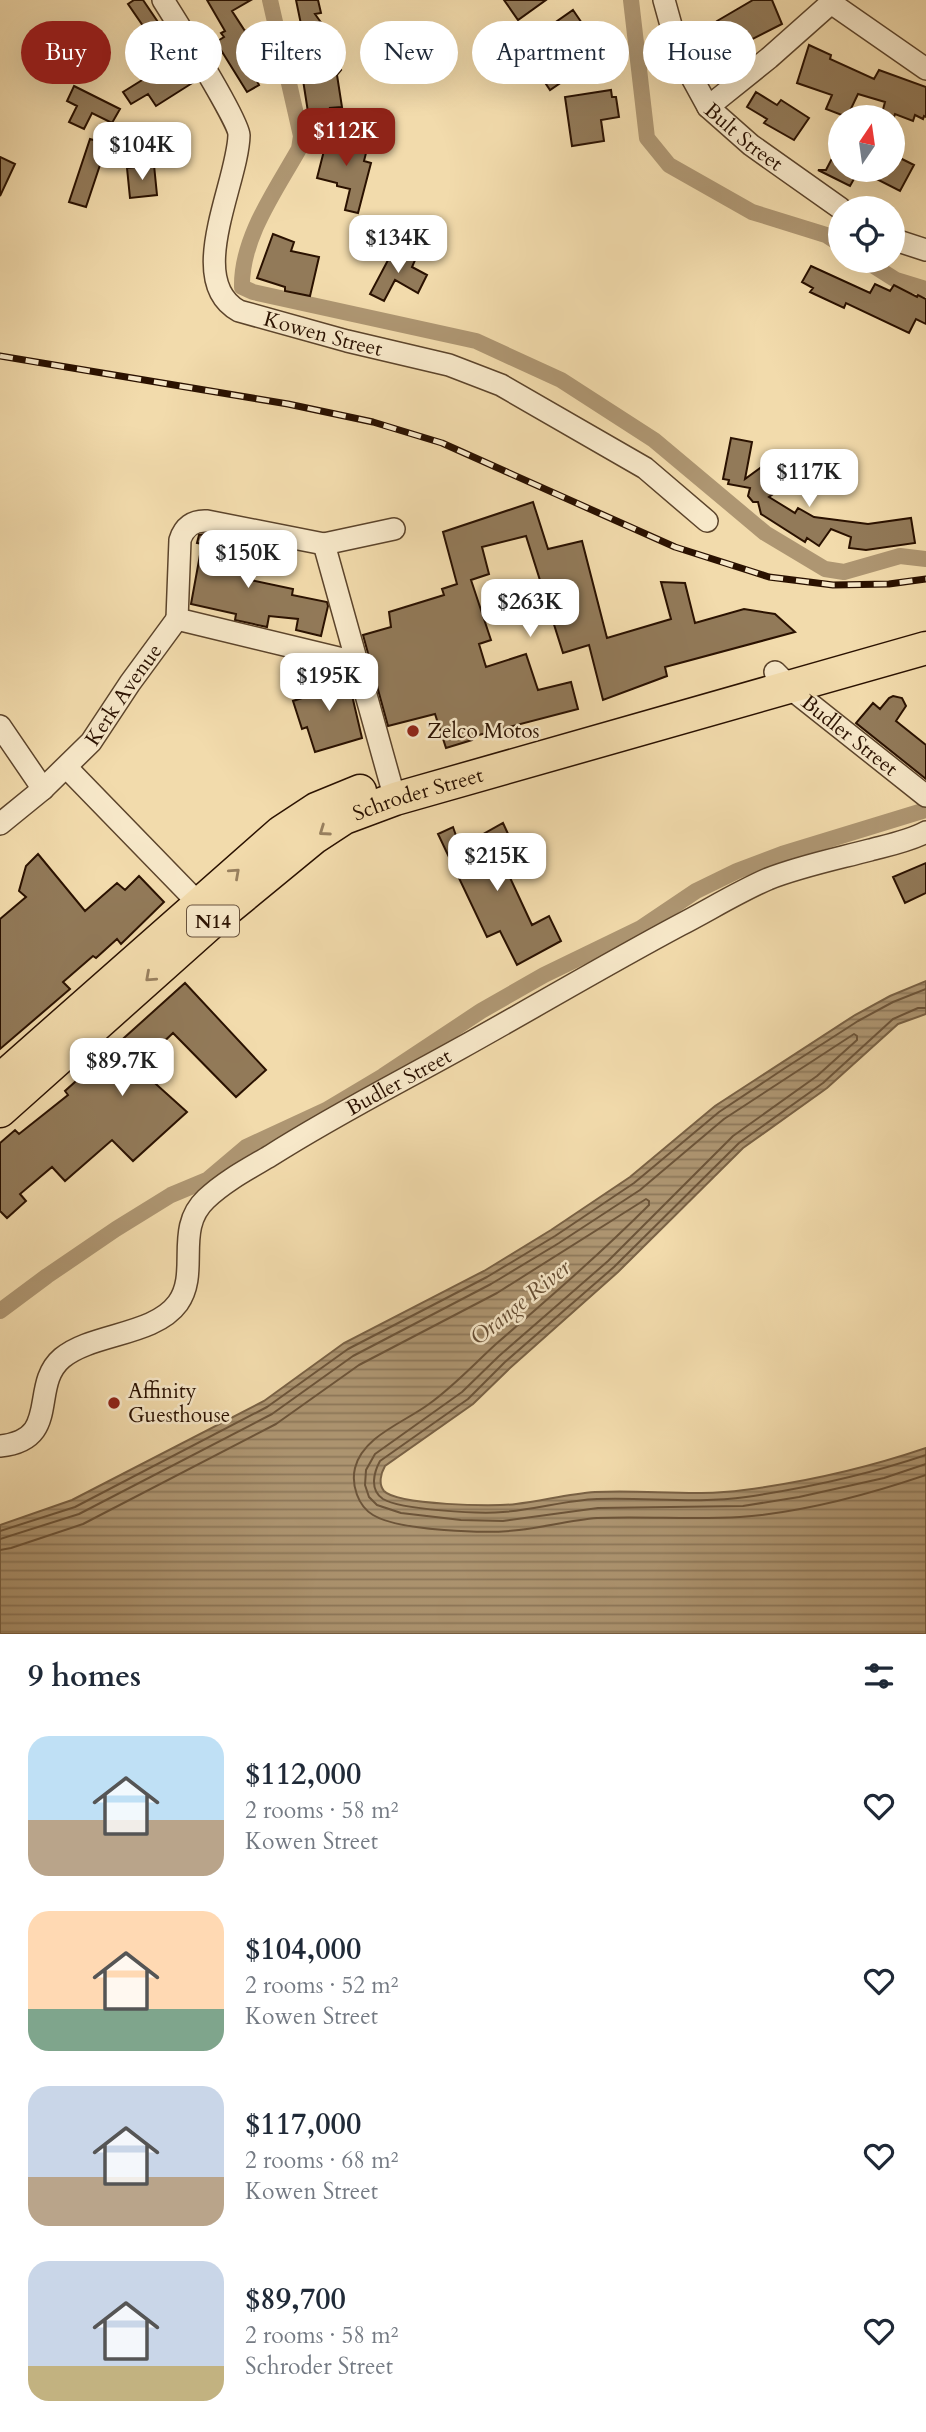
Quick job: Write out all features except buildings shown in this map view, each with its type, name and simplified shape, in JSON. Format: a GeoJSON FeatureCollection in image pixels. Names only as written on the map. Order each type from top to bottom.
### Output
{"type":"FeatureCollection","features":[{"type":"Feature","properties":{"kind":"highway","name":"Schroder Street"},"geometry":{"type":"LineString","coordinates":[[0,1080],[207,912],[325,830],[369,807],[393,790],[631,733],[782,679],[926,632]]}},
{"type":"Feature","properties":{"kind":"highway","name":"Schroder Street"},"geometry":{"type":"LineString","coordinates":[[782,679],[926,648]]}},
{"type":"Feature","properties":{"kind":"highway","name":"Schroder Street"},"geometry":{"type":"LineString","coordinates":[[0,1111],[207,912]]}},
{"type":"Feature","properties":{"kind":"street","name":"Kowen Street"},"geometry":{"type":"LineString","coordinates":[[163,0],[239,130],[214,261],[217,287],[225,302],[239,311],[347,341],[449,365],[501,385],[645,468],[707,521]]}},
{"type":"Feature","properties":{"kind":"street","name":"Bult Street"},"geometry":{"type":"LineString","coordinates":[[664,0],[679,54],[708,107],[751,145],[828,200]]}},
{"type":"Feature","properties":{"kind":"street"},"geometry":{"type":"LineString","coordinates":[[708,107],[769,58],[831,1],[926,69]]}},
{"type":"Feature","properties":{"kind":"street"},"geometry":{"type":"LineString","coordinates":[[905,243],[926,250]]}},
{"type":"Feature","properties":{"kind":"street"},"geometry":{"type":"LineString","coordinates":[[355,662],[177,619],[180,540],[185,529],[195,522],[207,521],[324,544],[394,529]]}},
{"type":"Feature","properties":{"kind":"street"},"geometry":{"type":"LineString","coordinates":[[324,544],[393,790]]}},
{"type":"Feature","properties":{"kind":"street","name":"Kerk Avenue"},"geometry":{"type":"LineString","coordinates":[[0,824],[67,768],[91,742],[177,619]]}},
{"type":"Feature","properties":{"kind":"street","name":"Budler Street"},"geometry":{"type":"LineString","coordinates":[[782,679],[926,796]]}},
{"type":"Feature","properties":{"kind":"street"},"geometry":{"type":"LineString","coordinates":[[0,726],[43,789]]}},
{"type":"Feature","properties":{"kind":"street"},"geometry":{"type":"LineString","coordinates":[[67,768],[207,912]]}},
{"type":"Feature","properties":{"kind":"street","name":"Budler Street"},"geometry":{"type":"LineString","coordinates":[[0,1446],[24,1440],[36,1429],[52,1374],[62,1359],[79,1348],[149,1323],[173,1309],[186,1287],[187,1247],[192,1218],[205,1200],[231,1179],[309,1131],[759,883],[791,871],[896,844],[926,832]]}},
{"type":"Feature","properties":{"kind":"water","name":"Orange River"},"geometry":{"type":"Polygon","coordinates":[[[926,981],[926,1014],[898,1024],[827,1088],[743,1148],[618,1272],[473,1404],[385,1466],[381,1482],[384,1491],[393,1496],[468,1505],[516,1504],[595,1492],[726,1492],[836,1474],[926,1448],[926,1634],[0,1634],[0,1525],[72,1500],[264,1401],[344,1343],[484,1271],[551,1230],[630,1177],[715,1106],[855,1015],[926,981]]]}},
{"type":"Feature","properties":{"kind":"waterway"},"geometry":{"type":"LineString","coordinates":[[270,0],[301,136],[299,149],[254,233],[247,251],[242,287],[253,292],[476,341],[561,380],[654,440],[765,533],[825,569],[844,572],[900,556],[926,559]]}},
{"type":"Feature","properties":{"kind":"waterway"},"geometry":{"type":"LineString","coordinates":[[631,0],[647,138],[669,165],[752,212],[828,236]]}},
{"type":"Feature","properties":{"kind":"waterway"},"geometry":{"type":"LineString","coordinates":[[885,273],[896,280],[926,289]]}},
{"type":"Feature","properties":{"kind":"waterway"},"geometry":{"type":"LineString","coordinates":[[0,1311],[116,1229],[171,1195],[207,1180],[246,1147],[326,1110],[481,1011],[544,975],[641,928],[696,891],[737,871],[782,854],[926,810]]}},
{"type":"Feature","properties":{"kind":"railway"},"geometry":{"type":"LineString","coordinates":[[0,356],[288,404],[373,422],[442,443],[675,547],[769,577],[833,585],[889,584],[926,579]]}},
{"type":"Feature","properties":{"kind":"place","name":"Zelco Motos"},"geometry":{"type":"Point","coordinates":[413,731]}},
{"type":"Feature","properties":{"kind":"place","name":"Affinity Guesthouse"},"geometry":{"type":"Point","coordinates":[114,1403]}}]}
